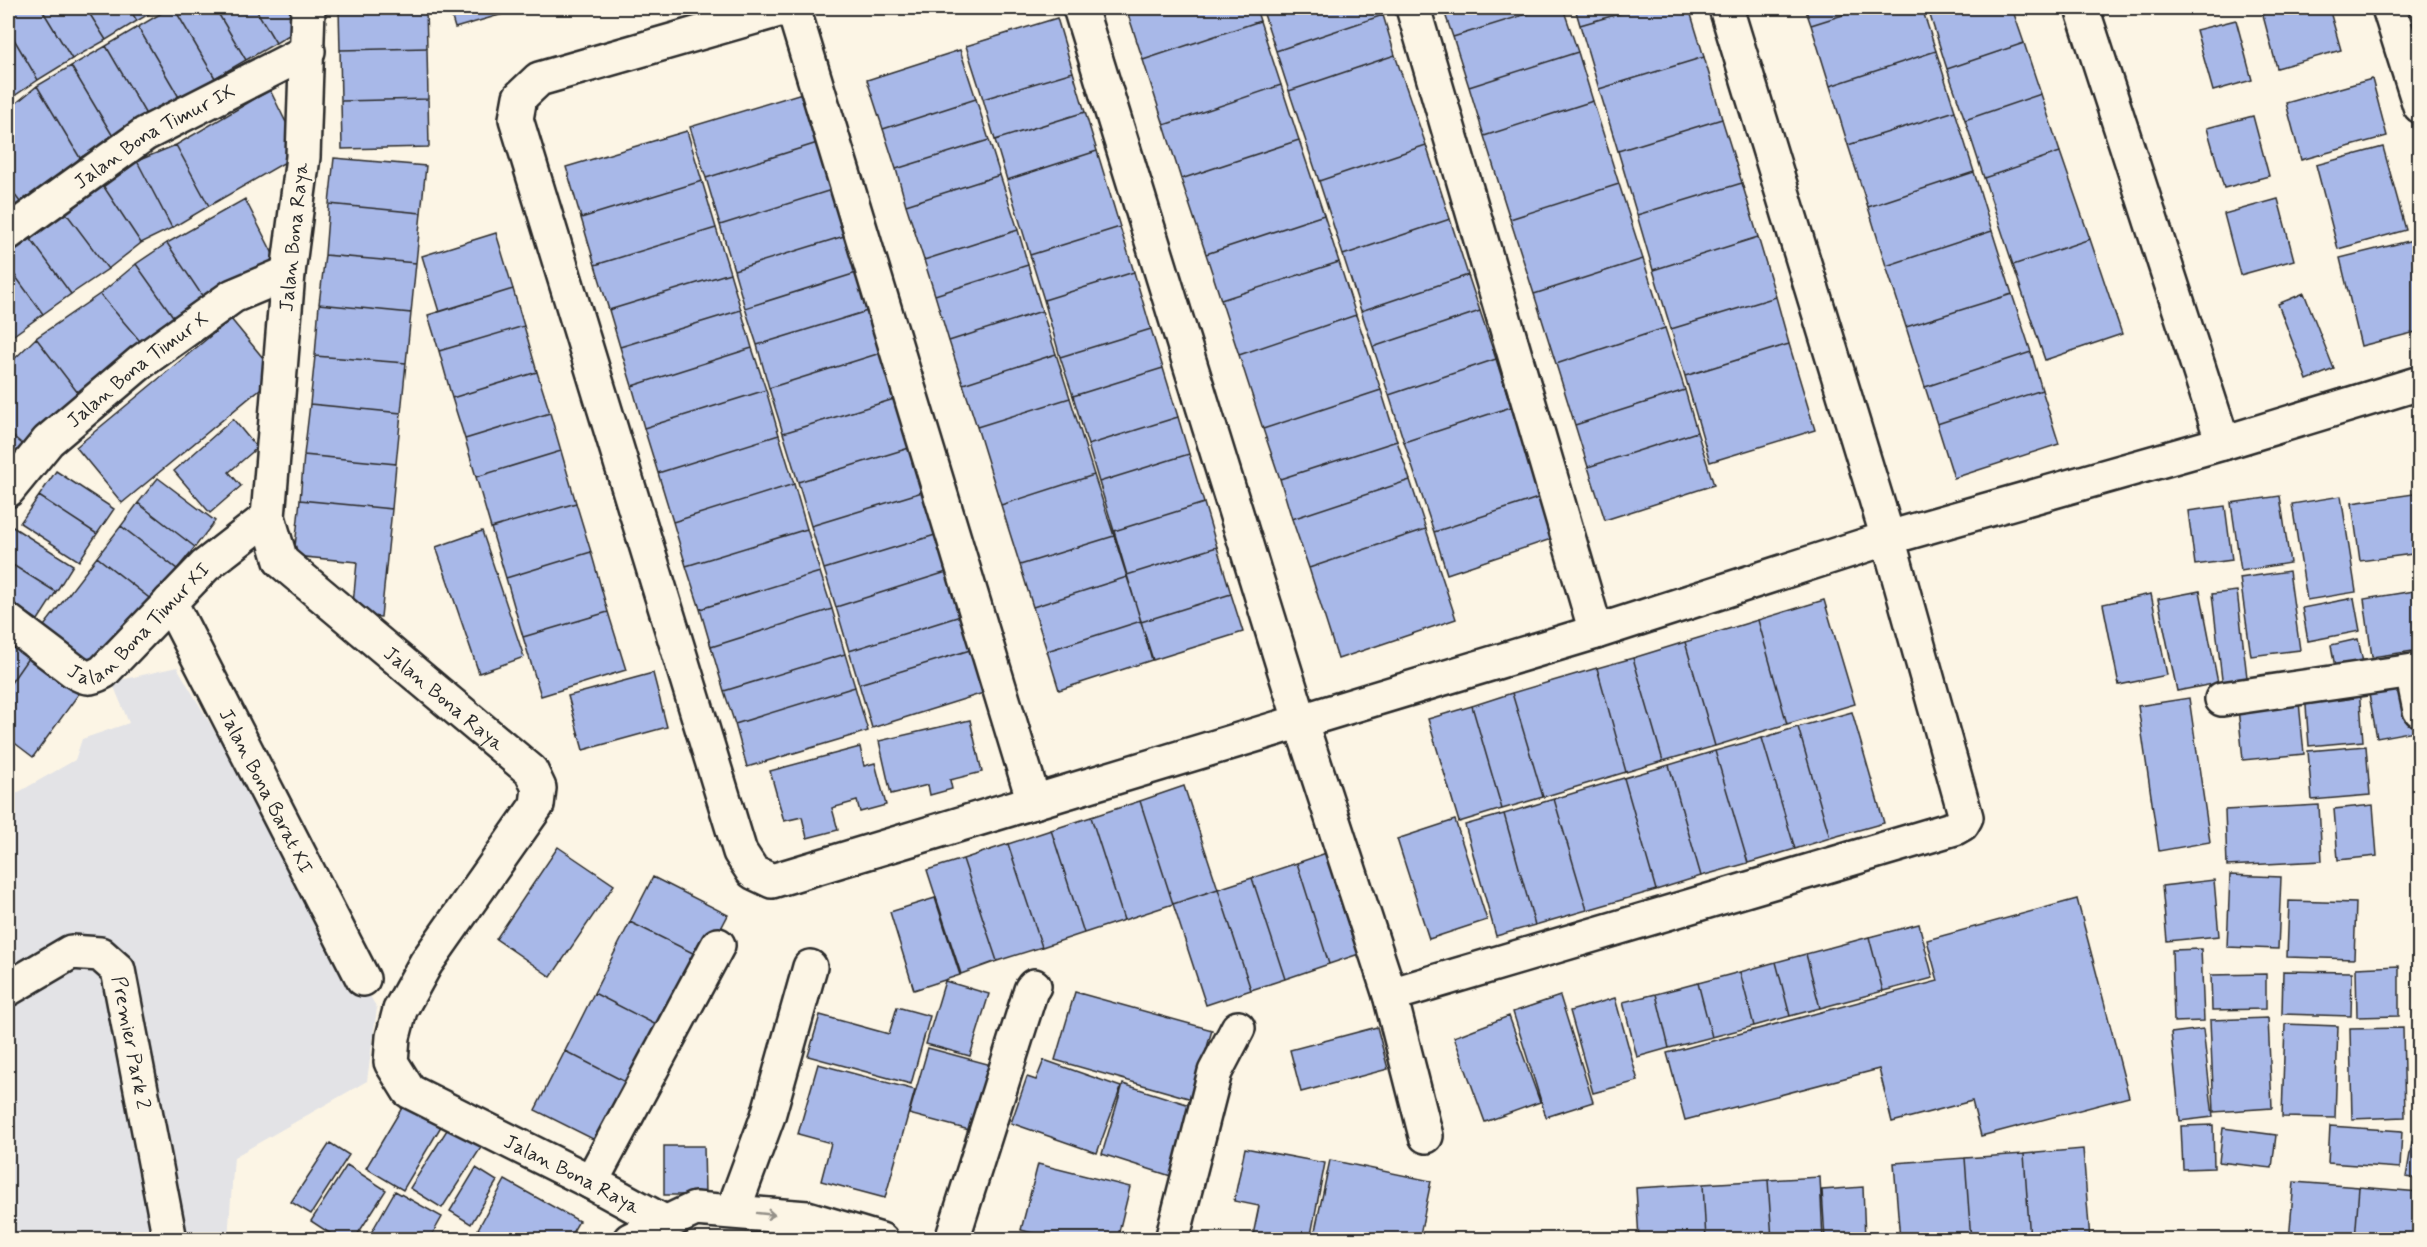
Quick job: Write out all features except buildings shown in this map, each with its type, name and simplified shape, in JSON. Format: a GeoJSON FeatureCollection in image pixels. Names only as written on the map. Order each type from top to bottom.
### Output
{"type":"FeatureCollection","features":[{"type":"Feature","properties":{"kind":"street","name":"Jalan Bona Raya"},"geometry":{"type":"LineString","coordinates":[[308,8],[303,157],[288,273],[268,517],[281,561],[531,771],[538,788],[537,805],[426,963],[400,1010],[393,1036],[391,1062],[409,1091],[591,1182],[664,1222]]}},
{"type":"Feature","properties":{"kind":"street"},"geometry":{"type":"LineString","coordinates":[[786,8],[539,79],[520,97],[516,119],[740,852],[753,872],[772,881],[1596,632],[1888,538],[2223,443],[2420,383]]}},
{"type":"Feature","properties":{"kind":"street"},"geometry":{"type":"LineString","coordinates":[[793,8],[1034,802]]}},
{"type":"Feature","properties":{"kind":"street"},"geometry":{"type":"LineString","coordinates":[[1080,8],[1300,720],[1390,995],[1426,1136]]}},
{"type":"Feature","properties":{"kind":"street"},"geometry":{"type":"LineString","coordinates":[[1413,8],[1596,632]]}},
{"type":"Feature","properties":{"kind":"street"},"geometry":{"type":"LineString","coordinates":[[1390,995],[1962,824],[1966,817],[1888,538],[1725,8]]}},
{"type":"Feature","properties":{"kind":"street"},"geometry":{"type":"LineString","coordinates":[[2082,8],[2223,443]]}},
{"type":"Feature","properties":{"kind":"street"},"geometry":{"type":"LineString","coordinates":[[2389,8],[2420,106]]}},
{"type":"Feature","properties":{"kind":"street","name":"Jalan Bona Timur IX"},"geometry":{"type":"LineString","coordinates":[[8,233],[145,134],[308,51]]}},
{"type":"Feature","properties":{"kind":"street","name":"Jalan Bona Timur X"},"geometry":{"type":"LineString","coordinates":[[8,490],[48,441],[141,362],[232,296],[288,273]]}},
{"type":"Feature","properties":{"kind":"street","name":"Jalan Bona Timur XI"},"geometry":{"type":"LineString","coordinates":[[8,621],[74,671],[85,678],[92,678],[103,672],[205,566],[268,517]]}},
{"type":"Feature","properties":{"kind":"street","name":"Jalan Bona Barat XI"},"geometry":{"type":"LineString","coordinates":[[171,602],[363,979]]}},
{"type":"Feature","properties":{"kind":"street"},"geometry":{"type":"LineString","coordinates":[[2222,699],[2416,671],[2420,710]]}},
{"type":"Feature","properties":{"kind":"street"},"geometry":{"type":"LineString","coordinates":[[591,1182],[718,945]]}},
{"type":"Feature","properties":{"kind":"street","name":"Premier Park 2"},"geometry":{"type":"LineString","coordinates":[[8,989],[71,952],[100,954],[118,970],[170,1239]]}},
{"type":"Feature","properties":{"kind":"street"},"geometry":{"type":"LineString","coordinates":[[733,1211],[768,1116],[810,967]]}},
{"type":"Feature","properties":{"kind":"street"},"geometry":{"type":"LineString","coordinates":[[952,1239],[1034,986]]}},
{"type":"Feature","properties":{"kind":"street"},"geometry":{"type":"LineString","coordinates":[[1172,1239],[1215,1072],[1238,1028]]}},
{"type":"Feature","properties":{"kind":"street"},"geometry":{"type":"LineString","coordinates":[[630,1239],[695,1209],[807,1218],[881,1239]]}},
{"type":"Feature","properties":{"kind":"shaded area"},"geometry":{"type":"Polygon","coordinates":[[[177,667],[377,1008],[367,1081],[234,1157],[228,1239],[8,1239],[8,798],[75,760],[82,739],[129,723],[112,682],[177,667]]]}}]}
